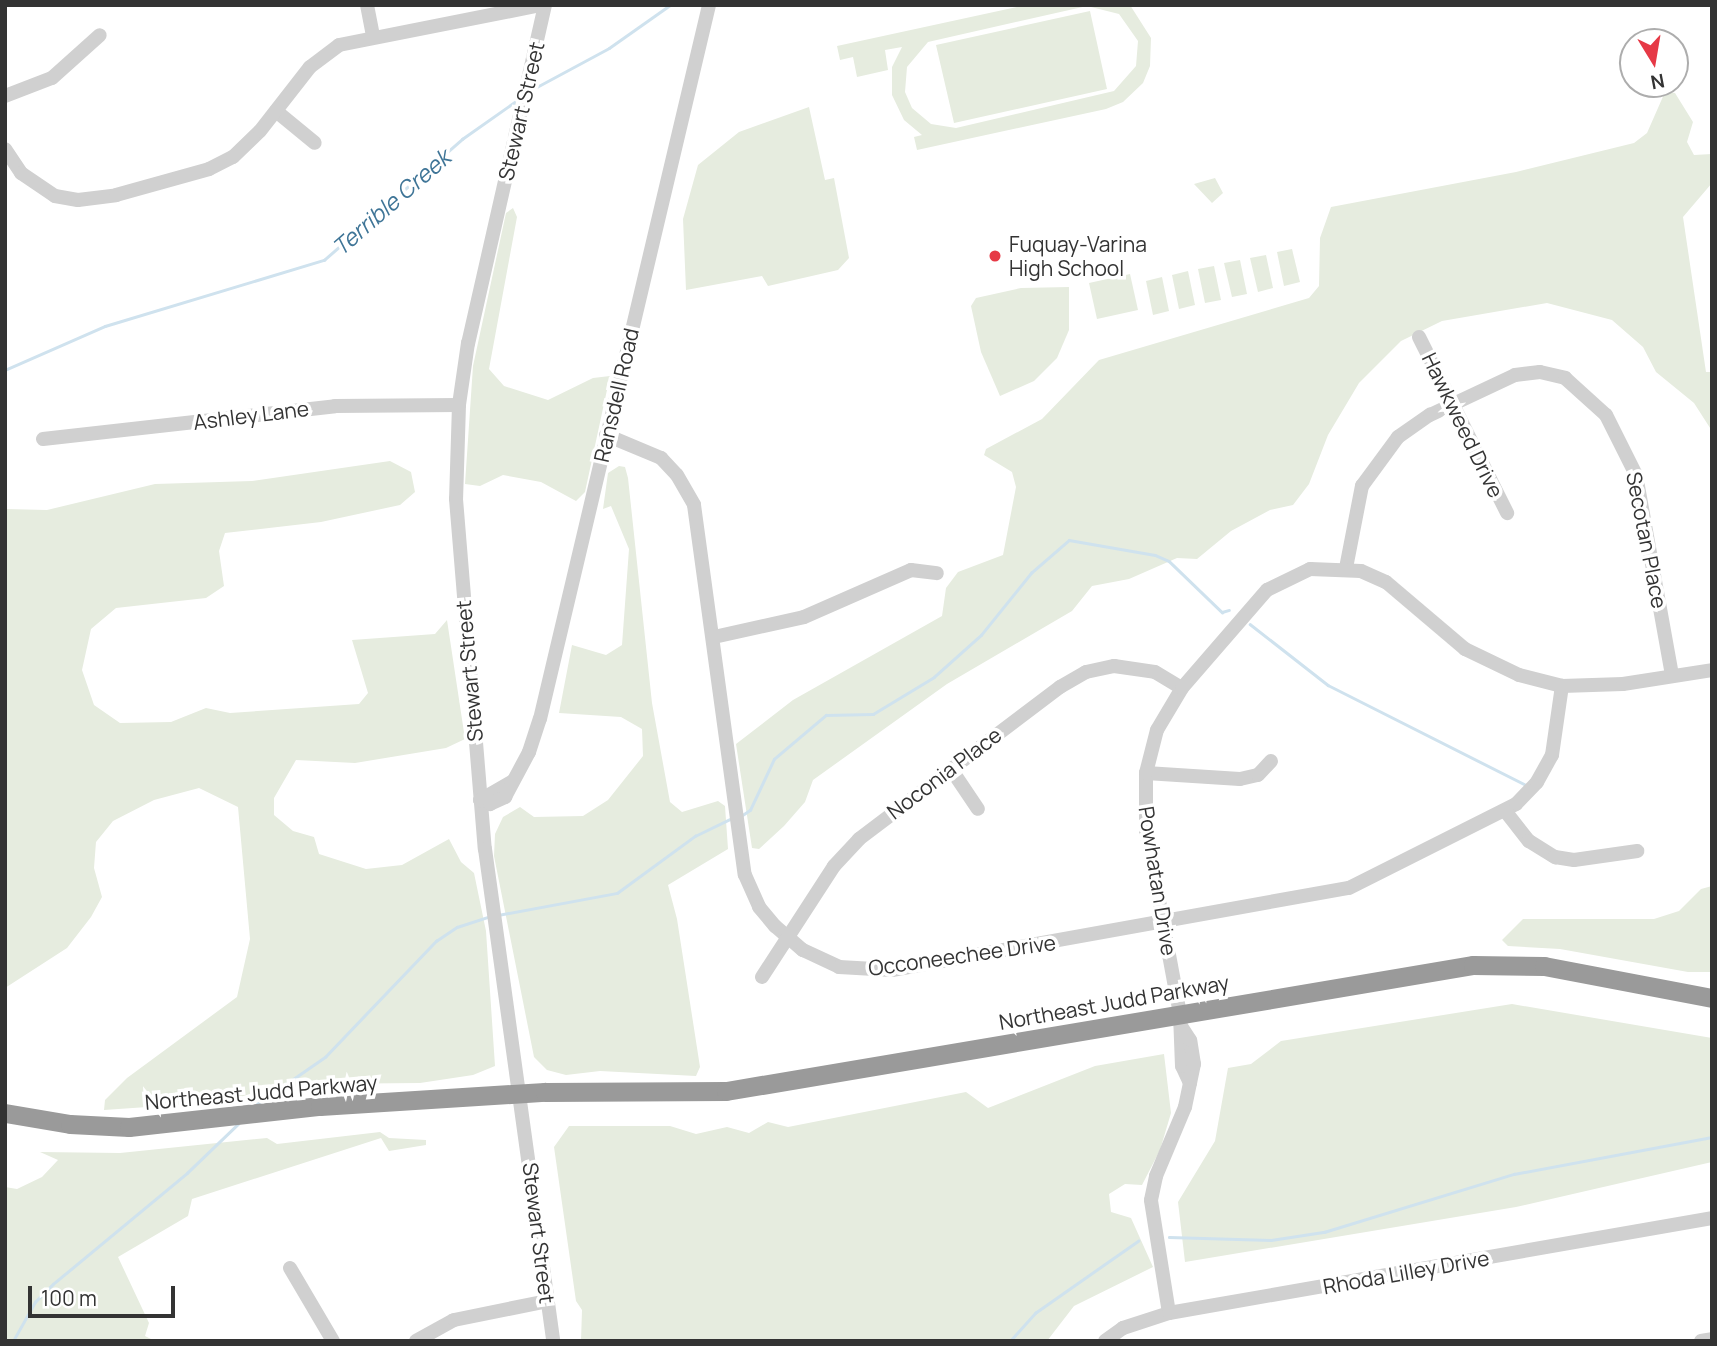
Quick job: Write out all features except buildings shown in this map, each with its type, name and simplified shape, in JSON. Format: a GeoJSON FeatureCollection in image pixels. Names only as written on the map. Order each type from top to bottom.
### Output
{"type":"FeatureCollection","features":[{"type":"Feature","properties":{"kind":"highway","name":"Northeast Judd Parkway"},"geometry":{"type":"LineString","coordinates":[[5,1113],[70,1124],[129,1127],[320,1106],[521,1097],[694,1102],[776,1097],[1443,967],[1500,964],[1576,971],[1712,998]]}},
{"type":"Feature","properties":{"kind":"highway","name":"Northeast Judd Parkway"},"geometry":{"type":"LineString","coordinates":[[1180,1020],[1476,976],[1560,981],[1712,1010]]}},
{"type":"Feature","properties":{"kind":"street"},"geometry":{"type":"LineString","coordinates":[[367,5],[373,35]]}},
{"type":"Feature","properties":{"kind":"street"},"geometry":{"type":"LineString","coordinates":[[5,149],[21,173],[47,192],[78,200],[102,198],[221,164],[244,148],[329,50],[373,35],[543,5]]}},
{"type":"Feature","properties":{"kind":"street","name":"Stewart Street"},"geometry":{"type":"LineString","coordinates":[[543,5],[477,299],[459,405],[458,552],[480,800],[553,1341]]}},
{"type":"Feature","properties":{"kind":"street","name":"Ransdell Road"},"geometry":{"type":"LineString","coordinates":[[480,800],[513,781],[540,719],[709,5]]}},
{"type":"Feature","properties":{"kind":"street"},"geometry":{"type":"LineString","coordinates":[[5,96],[52,78],[100,35]]}},
{"type":"Feature","properties":{"kind":"street"},"geometry":{"type":"LineString","coordinates":[[276,111],[316,143]]}},
{"type":"Feature","properties":{"kind":"street","name":"Hawkweed Drive"},"geometry":{"type":"LineString","coordinates":[[1419,337],[1507,513]]}},
{"type":"Feature","properties":{"kind":"street","name":"Secotan Place"},"geometry":{"type":"LineString","coordinates":[[1346,568],[1354,512],[1374,465],[1407,429],[1453,403],[1515,374],[1540,372],[1576,384],[1606,415],[1628,454],[1641,489],[1672,676]]}},
{"type":"Feature","properties":{"kind":"street","name":"Ashley Lane"},"geometry":{"type":"LineString","coordinates":[[43,439],[335,406],[459,405]]}},
{"type":"Feature","properties":{"kind":"street","name":"Occoneechee Drive"},"geometry":{"type":"LineString","coordinates":[[606,435],[653,453],[670,466],[689,492],[700,527],[745,875],[759,907],[788,937],[824,961],[873,971],[1163,923],[1349,888],[1506,812],[1537,782],[1552,755],[1562,686]]}},
{"type":"Feature","properties":{"kind":"street","name":"Powhatan Drive"},"geometry":{"type":"LineString","coordinates":[[1169,1313],[1151,1200],[1190,1083],[1178,1042],[1180,1020],[1146,831],[1146,773],[1157,730],[1182,688],[1268,590],[1310,569],[1346,568],[1386,582],[1465,649],[1519,675],[1562,686],[1623,684],[1712,670]]}},
{"type":"Feature","properties":{"kind":"street"},"geometry":{"type":"LineString","coordinates":[[714,638],[804,617],[911,570],[937,573]]}},
{"type":"Feature","properties":{"kind":"street","name":"Noconia Place"},"geometry":{"type":"LineString","coordinates":[[762,977],[846,852],[951,769],[1086,672],[1134,667],[1164,676],[1182,688]]}},
{"type":"Feature","properties":{"kind":"street"},"geometry":{"type":"LineString","coordinates":[[1146,773],[1193,780],[1240,779],[1258,775],[1271,761]]}},
{"type":"Feature","properties":{"kind":"street"},"geometry":{"type":"LineString","coordinates":[[951,769],[978,809]]}},
{"type":"Feature","properties":{"kind":"street"},"geometry":{"type":"LineString","coordinates":[[1506,812],[1529,841],[1555,857],[1584,860],[1637,851]]}},
{"type":"Feature","properties":{"kind":"street","name":"Rhoda Lilley Drive"},"geometry":{"type":"LineString","coordinates":[[1105,1341],[1123,1328],[1169,1313],[1712,1218]]}},
{"type":"Feature","properties":{"kind":"street"},"geometry":{"type":"LineString","coordinates":[[290,1268],[333,1341]]}},
{"type":"Feature","properties":{"kind":"street"},"geometry":{"type":"LineString","coordinates":[[416,1341],[454,1321],[547,1301]]}},
{"type":"Feature","properties":{"kind":"street"},"geometry":{"type":"LineString","coordinates":[[1701,1341],[1712,1339]]}},
{"type":"Feature","properties":{"kind":"shaded area"},"geometry":{"type":"Polygon","coordinates":[[[1026,5],[1130,5],[1151,38],[1150,66],[1143,83],[1123,102],[1106,109],[917,150],[914,137],[922,135],[904,120],[892,95],[892,67],[902,47],[885,50],[888,70],[857,77],[853,57],[840,60],[837,46],[1026,5]],[[1087,6],[928,42],[907,67],[905,92],[912,108],[931,124],[956,128],[1114,91],[1136,66],[1138,41],[1119,14],[1087,6]]]}},
{"type":"Feature","properties":{"kind":"shaded area"},"geometry":{"type":"Polygon","coordinates":[[[1090,11],[1107,89],[954,123],[936,45],[1090,11]]]}},
{"type":"Feature","properties":{"kind":"shaded area"},"geometry":{"type":"Polygon","coordinates":[[[1662,98],[1678,98],[1693,122],[1687,142],[1694,155],[1712,154],[1712,183],[1683,217],[1706,372],[1712,372],[1712,431],[1694,403],[1656,372],[1643,347],[1612,320],[1547,303],[1442,321],[1401,341],[1359,383],[1328,435],[1309,484],[1293,505],[1270,510],[1231,531],[1197,559],[1177,558],[1129,579],[1092,586],[1072,611],[947,684],[813,780],[805,802],[784,826],[759,849],[752,848],[736,744],[793,700],[942,616],[946,588],[958,572],[1003,555],[1016,487],[1012,472],[984,455],[986,449],[1042,419],[1099,360],[1309,298],[1319,286],[1320,238],[1331,207],[1516,172],[1634,143],[1647,133],[1662,98]]]}},
{"type":"Feature","properties":{"kind":"shaded area"},"geometry":{"type":"Polygon","coordinates":[[[809,107],[825,180],[834,178],[849,258],[838,270],[768,286],[762,276],[686,290],[683,219],[698,165],[739,132],[809,107]]]}},
{"type":"Feature","properties":{"kind":"shaded area"},"geometry":{"type":"Polygon","coordinates":[[[1215,178],[1223,193],[1212,203],[1194,184],[1215,178]]]}},
{"type":"Feature","properties":{"kind":"shaded area"},"geometry":{"type":"Polygon","coordinates":[[[513,208],[517,217],[489,369],[504,386],[548,400],[593,378],[610,376],[585,492],[576,501],[541,482],[503,475],[480,486],[465,484],[473,366],[506,213],[513,208]]]}},
{"type":"Feature","properties":{"kind":"shaded area"},"geometry":{"type":"Polygon","coordinates":[[[1292,249],[1300,282],[1284,286],[1277,252],[1292,249]]]}},
{"type":"Feature","properties":{"kind":"shaded area"},"geometry":{"type":"Polygon","coordinates":[[[1266,255],[1273,288],[1258,292],[1250,258],[1266,255]]]}},
{"type":"Feature","properties":{"kind":"shaded area"},"geometry":{"type":"Polygon","coordinates":[[[1240,260],[1247,294],[1232,297],[1224,263],[1240,260]]]}},
{"type":"Feature","properties":{"kind":"shaded area"},"geometry":{"type":"Polygon","coordinates":[[[1214,266],[1221,300],[1205,303],[1198,269],[1214,266]]]}},
{"type":"Feature","properties":{"kind":"shaded area"},"geometry":{"type":"Polygon","coordinates":[[[1188,271],[1195,305],[1179,309],[1172,275],[1188,271]]]}},
{"type":"Feature","properties":{"kind":"shaded area"},"geometry":{"type":"Polygon","coordinates":[[[1130,274],[1138,310],[1097,319],[1089,283],[1130,274]]]}},
{"type":"Feature","properties":{"kind":"shaded area"},"geometry":{"type":"Polygon","coordinates":[[[1162,277],[1169,311],[1153,315],[1146,281],[1162,277]]]}},
{"type":"Feature","properties":{"kind":"shaded area"},"geometry":{"type":"Polygon","coordinates":[[[1069,287],[1069,330],[1057,358],[1034,381],[1000,396],[981,352],[971,306],[976,298],[1021,288],[1069,287]]]}},
{"type":"Feature","properties":{"kind":"shaded area"},"geometry":{"type":"Polygon","coordinates":[[[390,461],[411,472],[415,492],[400,505],[321,522],[225,533],[219,551],[224,586],[206,598],[116,608],[91,629],[82,670],[94,705],[120,723],[171,722],[206,708],[230,713],[359,704],[368,693],[352,640],[435,634],[447,620],[465,739],[446,748],[355,763],[296,760],[274,798],[274,815],[293,831],[314,837],[319,854],[366,869],[402,865],[449,839],[461,862],[474,873],[486,931],[495,1066],[473,1075],[420,1083],[312,1084],[205,1103],[104,1110],[105,1100],[127,1078],[237,997],[250,939],[238,807],[199,788],[154,800],[113,821],[96,842],[94,868],[102,897],[91,917],[67,948],[5,988],[5,509],[47,510],[155,484],[252,481],[390,461]]]}},
{"type":"Feature","properties":{"kind":"shaded area"},"geometry":{"type":"Polygon","coordinates":[[[619,466],[625,467],[628,478],[652,703],[670,802],[682,812],[718,801],[725,806],[728,849],[668,885],[677,919],[700,1067],[696,1076],[600,1071],[566,1075],[547,1070],[534,1057],[494,856],[495,834],[503,817],[520,807],[534,817],[583,816],[608,800],[643,756],[642,729],[621,717],[559,713],[572,645],[606,655],[622,645],[629,549],[611,506],[603,509],[608,473],[619,466]]]}},
{"type":"Feature","properties":{"kind":"shaded area"},"geometry":{"type":"Polygon","coordinates":[[[1712,886],[1712,972],[1688,972],[1560,949],[1508,946],[1502,940],[1523,919],[1654,919],[1679,911],[1701,889],[1712,886]]]}},
{"type":"Feature","properties":{"kind":"shaded area"},"geometry":{"type":"Polygon","coordinates":[[[1512,1004],[1712,1038],[1712,1162],[1516,1207],[1185,1262],[1178,1202],[1215,1141],[1228,1068],[1251,1064],[1281,1041],[1512,1004]]]}},
{"type":"Feature","properties":{"kind":"shaded area"},"geometry":{"type":"Polygon","coordinates":[[[1164,1054],[1171,1113],[1160,1150],[1142,1185],[1125,1184],[1109,1194],[1111,1212],[1131,1218],[1153,1267],[1074,1306],[1047,1341],[581,1341],[582,1310],[576,1301],[554,1147],[569,1126],[670,1126],[696,1134],[727,1127],[749,1133],[768,1122],[788,1127],[966,1092],[988,1108],[1095,1066],[1164,1054]]]}},
{"type":"Feature","properties":{"kind":"shaded area"},"geometry":{"type":"Polygon","coordinates":[[[380,1132],[389,1138],[426,1140],[426,1145],[389,1151],[381,1138],[192,1199],[188,1216],[118,1257],[149,1323],[145,1336],[155,1341],[5,1341],[5,1187],[17,1189],[42,1177],[58,1160],[40,1152],[120,1153],[267,1138],[277,1144],[380,1132]]]}},
{"type":"Feature","properties":{"kind":"waterway","name":"Terrible Creek"},"geometry":{"type":"LineString","coordinates":[[533,89],[609,48],[670,5]]}},
{"type":"Feature","properties":{"kind":"waterway","name":"Terrible Creek"},"geometry":{"type":"LineString","coordinates":[[5,370],[105,326],[324,260],[462,139],[519,99]]}},
{"type":"Feature","properties":{"kind":"waterway","name":"Terrible Creek"},"geometry":{"type":"LineString","coordinates":[[5,540],[5,581]]}},
{"type":"Feature","properties":{"kind":"waterway"},"geometry":{"type":"LineString","coordinates":[[741,816],[750,810],[774,759],[826,715],[873,714],[934,677],[981,635],[1031,573],[1069,540],[1155,555],[1169,561],[1222,612],[1229,610]]}},
{"type":"Feature","properties":{"kind":"waterway"},"geometry":{"type":"LineString","coordinates":[[1250,624],[1328,685],[1526,785]]}},
{"type":"Feature","properties":{"kind":"waterway"},"geometry":{"type":"LineString","coordinates":[[498,915],[617,893],[695,836],[732,818]]}},
{"type":"Feature","properties":{"kind":"waterway"},"geometry":{"type":"LineString","coordinates":[[257,1104],[325,1057],[436,941],[457,927],[488,917]]}},
{"type":"Feature","properties":{"kind":"waterway"},"geometry":{"type":"LineString","coordinates":[[13,1341],[35,1302],[53,1284],[187,1173],[238,1124]]}},
{"type":"Feature","properties":{"kind":"waterway"},"geometry":{"type":"LineString","coordinates":[[1169,1237],[1271,1240],[1324,1232],[1514,1174],[1712,1137]]}},
{"type":"Feature","properties":{"kind":"waterway"},"geometry":{"type":"LineString","coordinates":[[1010,1341],[1035,1313],[1138,1241]]}},
{"type":"Feature","properties":{"kind":"place","name":"Fuquay-Varina High School"},"geometry":{"type":"Point","coordinates":[995,256]}}]}
